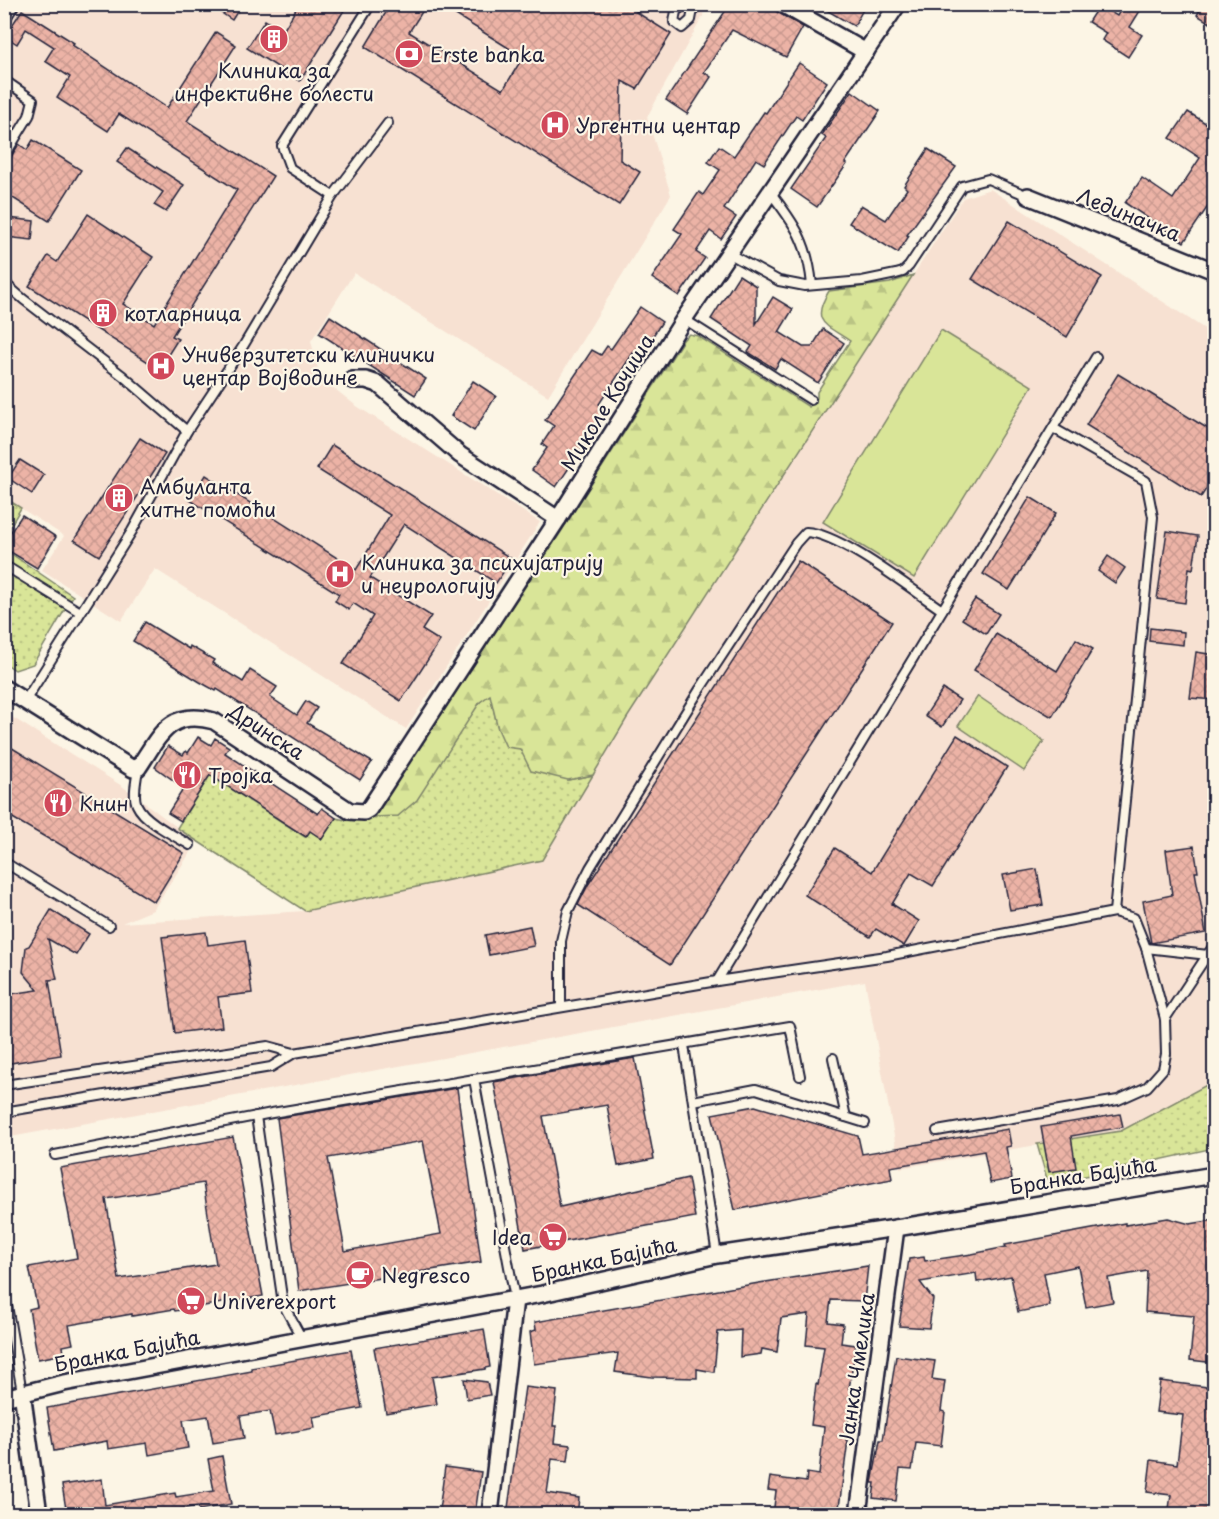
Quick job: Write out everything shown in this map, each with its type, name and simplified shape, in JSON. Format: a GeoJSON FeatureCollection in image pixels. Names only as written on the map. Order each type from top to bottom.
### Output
{"type":"FeatureCollection","features":[{"type":"Feature","properties":{"kind":"street"},"geometry":{"type":"LineString","coordinates":[[782,4],[866,52]]}},
{"type":"Feature","properties":{"kind":"street","name":"Миколе Кочиша"},"geometry":{"type":"LineString","coordinates":[[350,811],[364,812],[374,802],[558,519],[684,319],[898,4]]}},
{"type":"Feature","properties":{"kind":"street","name":"Лединачка"},"geometry":{"type":"LineString","coordinates":[[1028,196],[1215,271]]}},
{"type":"Feature","properties":{"kind":"street"},"geometry":{"type":"LineString","coordinates":[[352,380],[366,380],[378,384],[460,455],[558,519]]}},
{"type":"Feature","properties":{"kind":"street"},"geometry":{"type":"LineString","coordinates":[[4,688],[133,770],[138,768]]}},
{"type":"Feature","properties":{"kind":"street","name":"Дринска"},"geometry":{"type":"LineString","coordinates":[[138,768],[166,726],[177,721],[204,718],[214,721],[350,811]]}},
{"type":"Feature","properties":{"kind":"street","name":"Бранка Бајића"},"geometry":{"type":"LineString","coordinates":[[4,1398],[22,1392],[515,1299],[717,1255],[1215,1175]]}},
{"type":"Feature","properties":{"kind":"street","name":"Јанка Чмелика"},"geometry":{"type":"LineString","coordinates":[[858,1515],[896,1228]]}},
{"type":"Feature","properties":{"kind":"street"},"geometry":{"type":"LineString","coordinates":[[490,1515],[515,1299]]}},
{"type":"Feature","properties":{"kind":"street"},"geometry":{"type":"LineString","coordinates":[[22,1392],[39,1515]]}},
{"type":"Feature","properties":{"kind":"lane"},"geometry":{"type":"LineString","coordinates":[[4,21],[15,4]]}},
{"type":"Feature","properties":{"kind":"lane"},"geometry":{"type":"LineString","coordinates":[[333,196],[290,168],[282,146],[371,4]]}},
{"type":"Feature","properties":{"kind":"lane"},"geometry":{"type":"LineString","coordinates":[[686,4],[676,12],[674,22],[682,28],[692,20],[694,4]]}},
{"type":"Feature","properties":{"kind":"lane"},"geometry":{"type":"LineString","coordinates":[[4,80],[33,100],[29,116],[4,157]]}},
{"type":"Feature","properties":{"kind":"lane"},"geometry":{"type":"LineString","coordinates":[[25,700],[132,531],[188,431],[242,348],[333,196],[388,123]]}},
{"type":"Feature","properties":{"kind":"lane"},"geometry":{"type":"LineString","coordinates":[[728,253],[779,280],[812,285],[862,281],[903,272],[962,186],[988,179],[1028,196]]}},
{"type":"Feature","properties":{"kind":"lane"},"geometry":{"type":"LineString","coordinates":[[770,192],[800,235],[810,260],[812,285]]}},
{"type":"Feature","properties":{"kind":"lane"},"geometry":{"type":"LineString","coordinates":[[6,284],[123,376],[188,431]]}},
{"type":"Feature","properties":{"kind":"lane"},"geometry":{"type":"LineString","coordinates":[[684,319],[811,400]]}},
{"type":"Feature","properties":{"kind":"lane"},"geometry":{"type":"LineString","coordinates":[[717,981],[1096,357]]}},
{"type":"Feature","properties":{"kind":"lane"},"geometry":{"type":"LineString","coordinates":[[1053,428],[1146,482],[1153,517],[1114,912]]}},
{"type":"Feature","properties":{"kind":"lane"},"geometry":{"type":"LineString","coordinates":[[561,1007],[561,941],[568,911],[590,868],[700,689],[796,543],[806,532],[817,532],[843,544],[942,610]]}},
{"type":"Feature","properties":{"kind":"lane"},"geometry":{"type":"LineString","coordinates":[[4,565],[80,612]]}},
{"type":"Feature","properties":{"kind":"lane"},"geometry":{"type":"LineString","coordinates":[[138,768],[136,804],[144,816],[190,845]]}},
{"type":"Feature","properties":{"kind":"lane"},"geometry":{"type":"LineString","coordinates":[[4,862],[109,926]]}},
{"type":"Feature","properties":{"kind":"lane"},"geometry":{"type":"LineString","coordinates":[[4,1112],[271,1067],[294,1053],[717,981],[887,956],[1114,912],[1134,918],[1146,948],[1165,1019],[1166,1054],[1163,1069],[1147,1088],[1118,1100],[937,1131]]}},
{"type":"Feature","properties":{"kind":"lane"},"geometry":{"type":"LineString","coordinates":[[1165,1019],[1215,945]]}},
{"type":"Feature","properties":{"kind":"lane"},"geometry":{"type":"LineString","coordinates":[[1146,948],[1208,955]]}},
{"type":"Feature","properties":{"kind":"lane"},"geometry":{"type":"LineString","coordinates":[[55,1155],[256,1116],[790,1026],[800,1076]]}},
{"type":"Feature","properties":{"kind":"lane"},"geometry":{"type":"LineString","coordinates":[[684,1045],[717,1255]]}},
{"type":"Feature","properties":{"kind":"lane"},"geometry":{"type":"LineString","coordinates":[[4,1085],[268,1047],[294,1053]]}},
{"type":"Feature","properties":{"kind":"lane"},"geometry":{"type":"LineString","coordinates":[[833,1058],[846,1116]]}},
{"type":"Feature","properties":{"kind":"lane"},"geometry":{"type":"LineString","coordinates":[[474,1079],[515,1299]]}},
{"type":"Feature","properties":{"kind":"lane"},"geometry":{"type":"LineString","coordinates":[[693,1101],[756,1089],[866,1122]]}},
{"type":"Feature","properties":{"kind":"lane"},"geometry":{"type":"LineString","coordinates":[[256,1116],[283,1304],[302,1339]]}},
{"type":"Feature","properties":{"kind":"lane"},"geometry":{"type":"LineString","coordinates":[[4,1287],[8,1337],[22,1392]]}},
{"type":"Feature","properties":{"kind":"shaded area","name":"Универзитетски клинички центар Војводине"},"geometry":{"type":"Polygon","coordinates":[[[4,5],[704,5],[703,16],[647,117],[671,195],[548,396],[354,273],[311,341],[320,377],[355,405],[540,522],[406,729],[155,569],[121,621],[42,570],[64,536],[5,498],[4,5]]]}},
{"type":"Feature","properties":{"kind":"shaded area"},"geometry":{"type":"Polygon","coordinates":[[[990,189],[1214,335],[1214,1081],[1120,1131],[900,1168],[865,981],[5,1138],[4,712],[122,786],[197,842],[153,910],[122,923],[305,911],[542,860],[627,718],[963,198],[990,189]]]}},
{"type":"Feature","properties":{"kind":"green space"},"geometry":{"type":"Polygon","coordinates":[[[913,275],[627,718],[593,775],[568,780],[531,771],[520,749],[506,747],[498,729],[490,695],[480,702],[417,800],[398,816],[374,817],[559,535],[683,340],[689,334],[698,336],[809,407],[817,398],[817,392],[850,341],[823,322],[821,310],[829,291],[890,283],[913,275]]]}},
{"type":"Feature","properties":{"kind":"green space"},"geometry":{"type":"Polygon","coordinates":[[[941,330],[1032,386],[914,578],[823,522],[941,330]]]}},
{"type":"Feature","properties":{"kind":"green space"},"geometry":{"type":"Polygon","coordinates":[[[5,498],[21,508],[5,535],[5,498]]]}},
{"type":"Feature","properties":{"kind":"green space"},"geometry":{"type":"Polygon","coordinates":[[[4,549],[73,596],[33,664],[15,670],[5,663],[4,549]]]}},
{"type":"Feature","properties":{"kind":"green space"},"geometry":{"type":"Polygon","coordinates":[[[490,694],[498,729],[520,749],[568,780],[593,775],[542,860],[305,911],[177,828],[210,775],[305,837],[310,831],[322,839],[336,818],[355,821],[379,816],[398,816],[480,702],[490,694]]]}},
{"type":"Feature","properties":{"kind":"green space"},"geometry":{"type":"Polygon","coordinates":[[[978,696],[1044,741],[1024,771],[958,726],[978,696]]]}},
{"type":"Feature","properties":{"kind":"green space"},"geometry":{"type":"Polygon","coordinates":[[[1214,1081],[1214,1148],[1058,1182],[1047,1179],[1037,1144],[1121,1131],[1214,1081]]]}},
{"type":"Feature","properties":{"kind":"building"},"geometry":{"type":"Polygon","coordinates":[[[208,4],[242,4],[232,20],[208,4]]]}},
{"type":"Feature","properties":{"kind":"building","name":"Клиника за инфективне болести"},"geometry":{"type":"Polygon","coordinates":[[[299,4],[348,4],[300,81],[247,48],[265,20],[283,31],[299,4]]]}},
{"type":"Feature","properties":{"kind":"building","name":"Ургентни центар"},"geometry":{"type":"Polygon","coordinates":[[[391,4],[427,4],[409,32],[503,90],[523,57],[438,4],[651,4],[636,12],[671,34],[637,89],[622,81],[620,160],[640,172],[619,205],[365,47],[391,4]]]}},
{"type":"Feature","properties":{"kind":"building"},"geometry":{"type":"Polygon","coordinates":[[[730,4],[772,4],[777,12],[803,27],[786,57],[732,30],[704,72],[711,77],[687,114],[666,100],[730,4]]]}},
{"type":"Feature","properties":{"kind":"building"},"geometry":{"type":"Polygon","coordinates":[[[816,4],[866,4],[854,26],[816,4]]]}},
{"type":"Feature","properties":{"kind":"building"},"geometry":{"type":"Polygon","coordinates":[[[1124,4],[1130,4],[1140,11],[1130,27],[1142,35],[1128,57],[1102,40],[1106,33],[1088,22],[1099,5],[1117,16],[1124,4]]]}},
{"type":"Feature","properties":{"kind":"building"},"geometry":{"type":"Polygon","coordinates":[[[1203,4],[1215,4],[1215,26],[1197,15],[1203,4]]]}},
{"type":"Feature","properties":{"kind":"building"},"geometry":{"type":"Polygon","coordinates":[[[22,10],[167,108],[216,32],[236,45],[187,121],[273,176],[172,336],[178,339],[159,369],[29,286],[48,256],[57,262],[88,214],[153,257],[123,304],[154,324],[237,190],[119,114],[108,131],[57,98],[70,77],[45,61],[54,47],[26,29],[17,44],[5,36],[22,10]]]}},
{"type":"Feature","properties":{"kind":"building"},"geometry":{"type":"Polygon","coordinates":[[[799,63],[827,82],[802,120],[796,116],[764,164],[756,159],[724,209],[736,217],[721,239],[710,231],[696,252],[705,258],[679,296],[652,278],[682,234],[674,229],[699,192],[703,195],[720,170],[708,162],[719,146],[734,156],[799,63]]]}},
{"type":"Feature","properties":{"kind":"building"},"geometry":{"type":"Polygon","coordinates":[[[852,91],[880,111],[817,207],[791,189],[826,138],[822,135],[852,91]]]}},
{"type":"Feature","properties":{"kind":"building"},"geometry":{"type":"Polygon","coordinates":[[[1188,112],[1215,129],[1215,196],[1184,242],[1125,203],[1142,178],[1173,199],[1200,158],[1170,138],[1188,112]]]}},
{"type":"Feature","properties":{"kind":"building"},"geometry":{"type":"Polygon","coordinates":[[[33,140],[81,170],[49,221],[5,193],[9,187],[4,184],[4,163],[9,160],[19,144],[27,150],[33,140]]]}},
{"type":"Feature","properties":{"kind":"building"},"geometry":{"type":"Polygon","coordinates":[[[127,148],[184,185],[166,212],[154,205],[163,192],[117,162],[127,148]]]}},
{"type":"Feature","properties":{"kind":"building"},"geometry":{"type":"Polygon","coordinates":[[[928,149],[956,167],[907,235],[909,236],[898,253],[849,223],[861,205],[886,220],[907,189],[904,186],[928,149]]]}},
{"type":"Feature","properties":{"kind":"building"},"geometry":{"type":"Polygon","coordinates":[[[8,218],[34,221],[32,240],[6,237],[8,218]]]}},
{"type":"Feature","properties":{"kind":"building"},"geometry":{"type":"Polygon","coordinates":[[[1009,221],[1102,277],[1067,337],[972,279],[1009,221]]]}},
{"type":"Feature","properties":{"kind":"building"},"geometry":{"type":"Polygon","coordinates":[[[739,275],[756,286],[756,324],[773,297],[793,309],[779,332],[803,347],[812,347],[823,329],[844,343],[818,383],[781,359],[775,369],[748,352],[752,346],[711,319],[739,275]]]}},
{"type":"Feature","properties":{"kind":"building"},"geometry":{"type":"Polygon","coordinates":[[[640,307],[662,322],[639,357],[633,353],[599,404],[605,408],[602,411],[606,414],[556,487],[532,470],[547,448],[542,444],[554,426],[545,420],[592,350],[601,355],[607,346],[611,349],[640,307]]]}},
{"type":"Feature","properties":{"kind":"building"},"geometry":{"type":"Polygon","coordinates":[[[330,316],[426,379],[415,395],[319,333],[330,316]]]}},
{"type":"Feature","properties":{"kind":"building"},"geometry":{"type":"Polygon","coordinates":[[[1118,374],[1215,433],[1215,475],[1201,497],[1086,425],[1118,374]]]}},
{"type":"Feature","properties":{"kind":"building"},"geometry":{"type":"Polygon","coordinates":[[[473,381],[496,396],[474,431],[451,416],[473,381]]]}},
{"type":"Feature","properties":{"kind":"building","name":"Амбуланта хитне помоћи"},"geometry":{"type":"Polygon","coordinates":[[[140,438],[165,454],[99,556],[74,540],[140,438]]]}},
{"type":"Feature","properties":{"kind":"building","name":"Клиника за психијатрију и неурологију"},"geometry":{"type":"Polygon","coordinates":[[[332,445],[512,559],[496,583],[404,524],[370,578],[431,616],[422,630],[440,641],[401,701],[343,664],[373,616],[353,603],[349,610],[335,601],[339,594],[190,500],[206,475],[356,570],[390,515],[317,469],[332,445]]]}},
{"type":"Feature","properties":{"kind":"building"},"geometry":{"type":"Polygon","coordinates":[[[20,460],[44,475],[32,494],[8,478],[20,460]]]}},
{"type":"Feature","properties":{"kind":"building"},"geometry":{"type":"Polygon","coordinates":[[[1030,497],[1056,513],[1009,590],[983,574],[1030,497]]]}},
{"type":"Feature","properties":{"kind":"building"},"geometry":{"type":"Polygon","coordinates":[[[22,515],[56,537],[37,568],[4,548],[4,542],[22,515]]]}},
{"type":"Feature","properties":{"kind":"building"},"geometry":{"type":"Polygon","coordinates":[[[1167,531],[1198,536],[1193,569],[1189,568],[1185,603],[1157,599],[1167,531]]]}},
{"type":"Feature","properties":{"kind":"building"},"geometry":{"type":"Polygon","coordinates":[[[1108,556],[1125,568],[1115,583],[1098,571],[1108,556]]]}},
{"type":"Feature","properties":{"kind":"building"},"geometry":{"type":"Polygon","coordinates":[[[798,561],[892,622],[670,965],[578,905],[588,885],[798,561]]]}},
{"type":"Feature","properties":{"kind":"building"},"geometry":{"type":"Polygon","coordinates":[[[975,599],[999,614],[986,634],[962,619],[975,599]]]}},
{"type":"Feature","properties":{"kind":"building"},"geometry":{"type":"Polygon","coordinates":[[[145,622],[189,649],[190,646],[214,660],[212,663],[243,682],[250,670],[277,687],[270,697],[297,715],[306,701],[317,708],[307,723],[372,762],[360,780],[217,689],[216,691],[200,682],[133,641],[145,622]]]}},
{"type":"Feature","properties":{"kind":"building"},"geometry":{"type":"Polygon","coordinates":[[[1150,628],[1184,632],[1183,645],[1149,641],[1150,628]]]}},
{"type":"Feature","properties":{"kind":"building"},"geometry":{"type":"Polygon","coordinates":[[[996,634],[1057,671],[1076,639],[1093,649],[1052,717],[974,670],[996,634]]]}},
{"type":"Feature","properties":{"kind":"building"},"geometry":{"type":"Polygon","coordinates":[[[1196,652],[1215,655],[1215,700],[1190,698],[1196,652]]]}},
{"type":"Feature","properties":{"kind":"building"},"geometry":{"type":"Polygon","coordinates":[[[943,689],[960,700],[942,727],[925,716],[943,689]]]}},
{"type":"Feature","properties":{"kind":"building"},"geometry":{"type":"Polygon","coordinates":[[[957,735],[1007,767],[933,886],[911,873],[892,904],[919,921],[904,946],[876,929],[870,937],[805,895],[835,848],[872,872],[957,735]]]}},
{"type":"Feature","properties":{"kind":"building"},"geometry":{"type":"Polygon","coordinates":[[[198,737],[211,745],[215,738],[229,747],[225,753],[318,814],[322,808],[336,818],[322,839],[310,831],[306,837],[210,775],[181,821],[168,813],[184,788],[155,767],[168,746],[183,755],[186,751],[188,753],[198,737]]]}},
{"type":"Feature","properties":{"kind":"building"},"geometry":{"type":"Polygon","coordinates":[[[4,743],[184,853],[154,902],[4,813],[4,743]]]}},
{"type":"Feature","properties":{"kind":"building"},"geometry":{"type":"Polygon","coordinates":[[[1194,846],[1198,872],[1195,872],[1206,933],[1151,943],[1143,901],[1172,895],[1166,850],[1194,846]]]}},
{"type":"Feature","properties":{"kind":"building"},"geometry":{"type":"Polygon","coordinates":[[[1037,869],[1043,905],[1010,910],[1003,875],[1037,869]]]}},
{"type":"Feature","properties":{"kind":"building"},"geometry":{"type":"Polygon","coordinates":[[[51,910],[89,934],[76,955],[48,939],[57,979],[49,980],[61,1055],[4,1064],[4,995],[38,990],[23,972],[26,947],[29,946],[51,910]]]}},
{"type":"Feature","properties":{"kind":"building"},"geometry":{"type":"Polygon","coordinates":[[[530,926],[534,946],[489,955],[485,935],[530,926]]]}},
{"type":"Feature","properties":{"kind":"building"},"geometry":{"type":"Polygon","coordinates":[[[206,932],[208,945],[245,940],[252,993],[218,997],[222,1027],[175,1033],[162,937],[206,932]]]}},
{"type":"Feature","properties":{"kind":"building"},"geometry":{"type":"Polygon","coordinates":[[[635,1058],[654,1159],[618,1166],[607,1105],[543,1116],[560,1207],[688,1178],[695,1217],[525,1249],[494,1082],[635,1058]]]}},
{"type":"Feature","properties":{"kind":"building"},"geometry":{"type":"Polygon","coordinates":[[[457,1088],[481,1262],[299,1291],[277,1118],[457,1088]],[[423,1141],[328,1158],[345,1251],[441,1234],[423,1141]]]}},
{"type":"Feature","properties":{"kind":"building"},"geometry":{"type":"Polygon","coordinates":[[[755,1106],[858,1136],[862,1154],[1008,1129],[1011,1146],[1006,1147],[1012,1179],[990,1183],[984,1151],[890,1167],[892,1179],[735,1210],[712,1114],[755,1106]]]}},
{"type":"Feature","properties":{"kind":"building"},"geometry":{"type":"Polygon","coordinates":[[[1120,1114],[1123,1127],[1071,1136],[1076,1168],[1049,1172],[1041,1127],[1120,1114]]]}},
{"type":"Feature","properties":{"kind":"building"},"geometry":{"type":"Polygon","coordinates":[[[233,1137],[263,1296],[175,1311],[174,1309],[132,1316],[132,1314],[69,1325],[73,1344],[63,1346],[64,1354],[38,1359],[29,1309],[37,1307],[29,1267],[77,1258],[60,1168],[233,1137]],[[203,1183],[106,1199],[119,1279],[216,1264],[203,1183]]]}},
{"type":"Feature","properties":{"kind":"building"},"geometry":{"type":"Polygon","coordinates":[[[1168,1218],[1190,1224],[1215,1220],[1215,1363],[1190,1360],[1194,1316],[1145,1312],[1147,1271],[1108,1278],[1113,1302],[1086,1307],[1078,1266],[1044,1273],[1050,1306],[1018,1312],[1011,1276],[977,1282],[976,1273],[920,1282],[933,1299],[929,1328],[899,1326],[909,1259],[924,1257],[925,1261],[972,1254],[1006,1247],[1005,1245],[1125,1223],[1125,1225],[1168,1218]]]}},
{"type":"Feature","properties":{"kind":"building"},"geometry":{"type":"Polygon","coordinates":[[[868,1266],[864,1301],[831,1300],[828,1322],[843,1324],[841,1343],[856,1345],[849,1389],[852,1389],[846,1440],[848,1440],[838,1515],[773,1515],[776,1491],[768,1490],[770,1477],[806,1482],[807,1473],[819,1475],[824,1427],[811,1425],[816,1384],[818,1385],[824,1347],[806,1345],[809,1314],[781,1318],[777,1352],[762,1349],[761,1354],[740,1357],[741,1330],[718,1332],[714,1372],[697,1369],[697,1378],[652,1377],[615,1372],[618,1353],[534,1364],[530,1332],[536,1330],[535,1322],[868,1266]]]}},
{"type":"Feature","properties":{"kind":"building"},"geometry":{"type":"Polygon","coordinates":[[[484,1329],[490,1367],[432,1377],[437,1404],[386,1413],[374,1348],[484,1329]]]}},
{"type":"Feature","properties":{"kind":"building"},"geometry":{"type":"Polygon","coordinates":[[[351,1350],[362,1408],[313,1417],[315,1428],[275,1435],[270,1411],[240,1416],[244,1438],[213,1443],[208,1416],[183,1420],[188,1448],[149,1455],[147,1443],[108,1449],[107,1441],[54,1451],[47,1408],[252,1371],[251,1368],[351,1350]]]}},
{"type":"Feature","properties":{"kind":"building"},"geometry":{"type":"Polygon","coordinates":[[[896,1356],[935,1361],[932,1379],[945,1381],[941,1411],[945,1412],[941,1446],[916,1443],[912,1470],[900,1469],[896,1501],[873,1498],[875,1483],[872,1483],[880,1440],[883,1440],[896,1356]]]}},
{"type":"Feature","properties":{"kind":"building"},"geometry":{"type":"Polygon","coordinates":[[[464,1379],[487,1382],[490,1395],[467,1399],[464,1379]]]}},
{"type":"Feature","properties":{"kind":"building"},"geometry":{"type":"Polygon","coordinates":[[[1160,1381],[1215,1388],[1215,1446],[1206,1515],[1168,1515],[1171,1495],[1147,1492],[1151,1460],[1177,1464],[1183,1415],[1156,1412],[1160,1381]]]}},
{"type":"Feature","properties":{"kind":"building"},"geometry":{"type":"Polygon","coordinates":[[[525,1387],[557,1391],[553,1426],[556,1426],[554,1443],[570,1445],[568,1461],[552,1459],[547,1493],[579,1498],[577,1515],[507,1515],[525,1387]]]}},
{"type":"Feature","properties":{"kind":"building"},"geometry":{"type":"Polygon","coordinates":[[[222,1456],[231,1504],[199,1510],[198,1506],[144,1515],[67,1515],[62,1485],[102,1479],[105,1505],[175,1493],[176,1497],[214,1491],[208,1459],[222,1456]]]}},
{"type":"Feature","properties":{"kind":"building"},"geometry":{"type":"Polygon","coordinates":[[[445,1467],[481,1472],[475,1514],[439,1510],[445,1467]]]}},
{"type":"Feature","properties":{"kind":"place","name":"Клиника за инфективне болести"},"geometry":{"type":"Point","coordinates":[274,39]}},
{"type":"Feature","properties":{"kind":"place","name":"Erste banka"},"geometry":{"type":"Point","coordinates":[409,54]}},
{"type":"Feature","properties":{"kind":"place","name":"Ургентни центар"},"geometry":{"type":"Point","coordinates":[555,125]}},
{"type":"Feature","properties":{"kind":"place","name":"котларница"},"geometry":{"type":"Point","coordinates":[103,313]}},
{"type":"Feature","properties":{"kind":"place","name":"Универзитетски клинички центар Војводине"},"geometry":{"type":"Point","coordinates":[161,366]}},
{"type":"Feature","properties":{"kind":"place","name":"Амбуланта хитне помоћи"},"geometry":{"type":"Point","coordinates":[119,498]}},
{"type":"Feature","properties":{"kind":"place","name":"Клиника за психијатрију и неурологију"},"geometry":{"type":"Point","coordinates":[340,574]}},
{"type":"Feature","properties":{"kind":"place","name":"Тројка"},"geometry":{"type":"Point","coordinates":[187,775]}},
{"type":"Feature","properties":{"kind":"place","name":"Книн"},"geometry":{"type":"Point","coordinates":[58,803]}},
{"type":"Feature","properties":{"kind":"place","name":"Idea"},"geometry":{"type":"Point","coordinates":[553,1237]}},
{"type":"Feature","properties":{"kind":"place","name":"Negresco"},"geometry":{"type":"Point","coordinates":[360,1275]}},
{"type":"Feature","properties":{"kind":"place","name":"Univerexport"},"geometry":{"type":"Point","coordinates":[191,1301]}}]}
